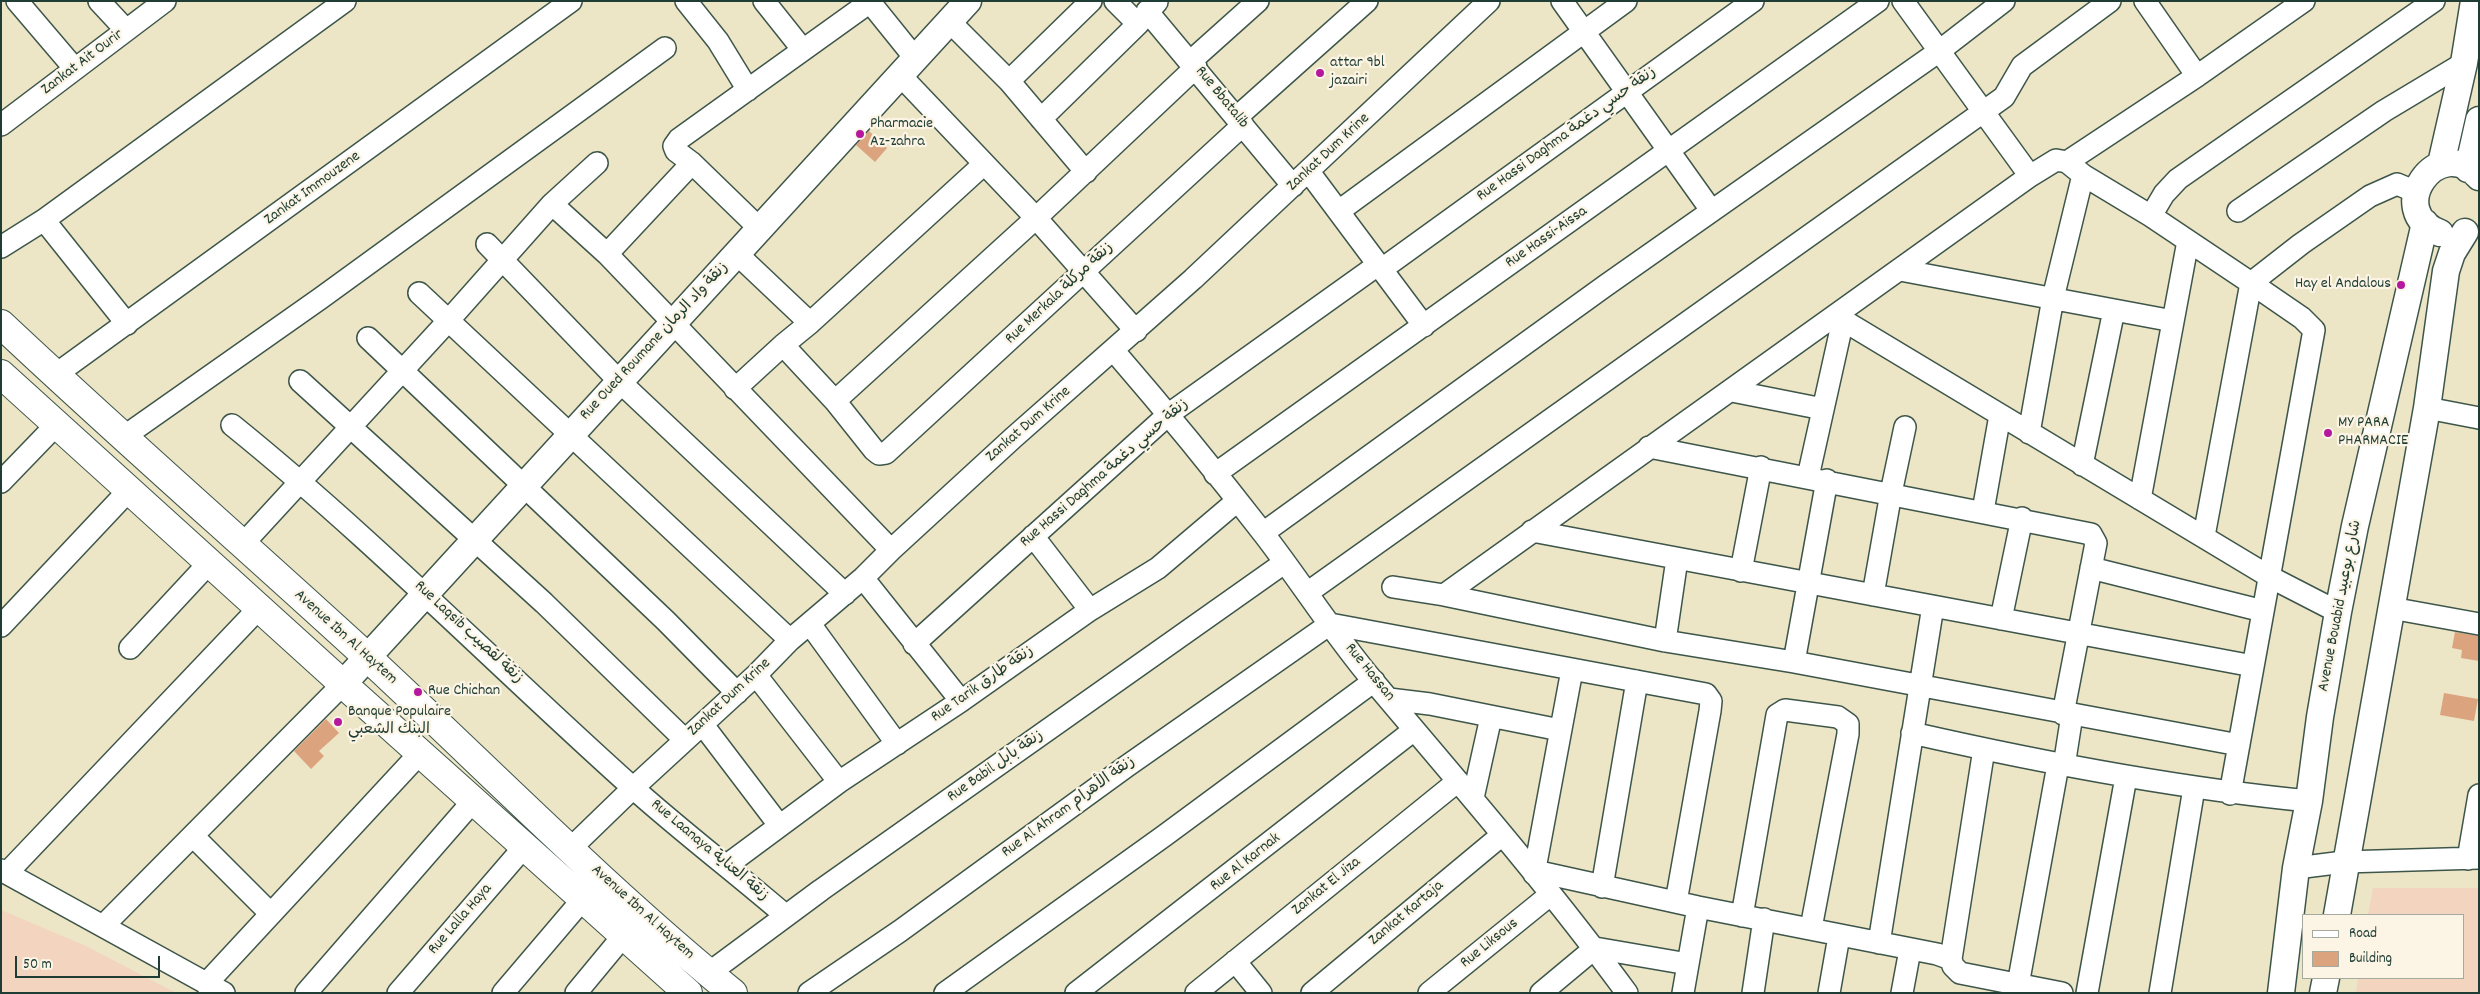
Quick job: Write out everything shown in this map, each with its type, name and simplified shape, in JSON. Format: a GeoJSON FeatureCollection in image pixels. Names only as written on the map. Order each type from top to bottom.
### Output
{"type":"FeatureCollection","features":[{"type":"Feature","properties":{"kind":"main road","name":"Avenue Ibn Al Haytem"},"geometry":{"type":"LineString","coordinates":[[1,324],[122,438],[366,657],[570,849],[733,993]]}},
{"type":"Feature","properties":{"kind":"main road","name":"Avenue Ibn Al Haytem"},"geometry":{"type":"LineString","coordinates":[[1,374],[343,684],[422,752],[685,992]]}},
{"type":"Feature","properties":{"kind":"street"},"geometry":{"type":"LineString","coordinates":[[17,1],[75,69]]}},
{"type":"Feature","properties":{"kind":"street"},"geometry":{"type":"LineString","coordinates":[[99,1],[126,30]]}},
{"type":"Feature","properties":{"kind":"street","name":"Zankat Ait Ourir"},"geometry":{"type":"LineString","coordinates":[[1,125],[165,1]]}},
{"type":"Feature","properties":{"kind":"street"},"geometry":{"type":"LineString","coordinates":[[1,247],[44,220],[345,1]]}},
{"type":"Feature","properties":{"kind":"street","name":"Zankat Immouzene"},"geometry":{"type":"LineString","coordinates":[[55,376],[570,1]]}},
{"type":"Feature","properties":{"kind":"street"},"geometry":{"type":"LineString","coordinates":[[686,1],[718,41],[748,90]]}},
{"type":"Feature","properties":{"kind":"street"},"geometry":{"type":"LineString","coordinates":[[764,1],[803,50]]}},
{"type":"Feature","properties":{"kind":"street","name":"Rue Oued Roumane زنقة واد الرمان"},"geometry":{"type":"LineString","coordinates":[[343,684],[968,1]]}},
{"type":"Feature","properties":{"kind":"street"},"geometry":{"type":"LineString","coordinates":[[1009,81],[1091,1]]}},
{"type":"Feature","properties":{"kind":"street","name":"Rue Bbatalib"},"geometry":{"type":"LineString","coordinates":[[1115,1],[1147,12],[1193,64],[1293,186]]}},
{"type":"Feature","properties":{"kind":"street"},"geometry":{"type":"LineString","coordinates":[[783,344],[835,401],[1086,172],[1258,1]]}},
{"type":"Feature","properties":{"kind":"street","name":"Rue Merkala زنقة مركلة"},"geometry":{"type":"LineString","coordinates":[[835,401],[874,450],[882,454],[890,451],[1084,273],[1367,1]]}},
{"type":"Feature","properties":{"kind":"street","name":"Zankat Dum Krine"},"geometry":{"type":"LineString","coordinates":[[570,849],[633,788],[756,675],[790,640],[863,578],[1013,438],[1136,331],[1309,172],[1489,1]]}},
{"type":"Feature","properties":{"kind":"street"},"geometry":{"type":"LineString","coordinates":[[1562,1],[1711,210]]}},
{"type":"Feature","properties":{"kind":"street"},"geometry":{"type":"LineString","coordinates":[[1339,211],[1626,1]]}},
{"type":"Feature","properties":{"kind":"street","name":"Rue Hassi Daghma زنقة حسي دغمة"},"geometry":{"type":"LineString","coordinates":[[914,644],[1169,414],[1380,267],[1753,1]]}},
{"type":"Feature","properties":{"kind":"street","name":"Rue Hassi-Aissa"},"geometry":{"type":"LineString","coordinates":[[1215,474],[1668,150],[1782,72],[1878,1]]}},
{"type":"Feature","properties":{"kind":"street"},"geometry":{"type":"LineString","coordinates":[[1903,1],[1938,52],[2030,176]]}},
{"type":"Feature","properties":{"kind":"street"},"geometry":{"type":"LineString","coordinates":[[1263,533],[1711,210],[1938,52],[2004,1]]}},
{"type":"Feature","properties":{"kind":"street"},"geometry":{"type":"LineString","coordinates":[[1307,593],[1984,112],[2004,97],[2022,66],[2110,1]]}},
{"type":"Feature","properties":{"kind":"street"},"geometry":{"type":"LineString","coordinates":[[2145,1],[2197,76]]}},
{"type":"Feature","properties":{"kind":"street"},"geometry":{"type":"LineString","coordinates":[[2029,432],[2075,168],[2197,76],[2304,1]]}},
{"type":"Feature","properties":{"kind":"street"},"geometry":{"type":"LineString","coordinates":[[2151,216],[2164,194],[2178,179],[2434,1]]}},
{"type":"Feature","properties":{"kind":"street"},"geometry":{"type":"LineString","coordinates":[[2440,164],[2464,63],[2474,1]]}},
{"type":"Feature","properties":{"kind":"street"},"geometry":{"type":"LineString","coordinates":[[759,228],[692,163],[675,150],[676,142],[869,2],[908,67],[984,164],[1036,218],[1136,331]]}},
{"type":"Feature","properties":{"kind":"street"},"geometry":{"type":"LineString","coordinates":[[1041,119],[1147,12]]}},
{"type":"Feature","properties":{"kind":"street"},"geometry":{"type":"LineString","coordinates":[[949,21],[1009,81],[1086,172]]}},
{"type":"Feature","properties":{"kind":"street"},"geometry":{"type":"LineString","coordinates":[[122,438],[321,298],[665,48]]}},
{"type":"Feature","properties":{"kind":"street"},"geometry":{"type":"LineString","coordinates":[[2238,210],[2384,112],[2464,63]]}},
{"type":"Feature","properties":{"kind":"street"},"geometry":{"type":"LineString","coordinates":[[2475,225],[2444,234],[2425,223],[2416,209],[2416,192],[2426,174],[2440,164],[2457,164],[2473,173],[2479,120]]}},
{"type":"Feature","properties":{"kind":"street"},"geometry":{"type":"LineString","coordinates":[[1444,595],[1649,447],[1840,318],[1900,270],[2030,176],[2056,160],[2075,168],[2151,216],[2252,283],[2302,318],[2314,330],[2230,794]]}},
{"type":"Feature","properties":{"kind":"street"},"geometry":{"type":"LineString","coordinates":[[242,544],[401,372],[552,204],[597,163]]}},
{"type":"Feature","properties":{"kind":"street"},"geometry":{"type":"LineString","coordinates":[[607,254],[692,163]]}},
{"type":"Feature","properties":{"kind":"street"},"geometry":{"type":"LineString","coordinates":[[734,389],[783,344],[810,324],[984,164]]}},
{"type":"Feature","properties":{"kind":"street"},"geometry":{"type":"LineString","coordinates":[[1309,172],[1424,326]]}},
{"type":"Feature","properties":{"kind":"street"},"geometry":{"type":"LineString","coordinates":[[2204,536],[2252,283],[2301,244],[2370,196],[2397,184],[2416,192]]}},
{"type":"Feature","properties":{"kind":"street"},"geometry":{"type":"LineString","coordinates":[[552,204],[607,254],[734,389],[891,550]]}},
{"type":"Feature","properties":{"kind":"street"},"geometry":{"type":"LineString","coordinates":[[44,220],[127,324]]}},
{"type":"Feature","properties":{"kind":"street","name":"Avenue Bouabid شارع بوعبيد"},"geometry":{"type":"LineString","coordinates":[[2281,993],[2296,868],[2309,801],[2320,717],[2338,612],[2355,526],[2425,223]]}},
{"type":"Feature","properties":{"kind":"street"},"geometry":{"type":"LineString","coordinates":[[2337,914],[2344,862],[2427,408],[2446,271],[2452,253],[2475,225]]}},
{"type":"Feature","properties":{"kind":"street"},"geometry":{"type":"LineString","coordinates":[[2140,499],[2188,241]]}},
{"type":"Feature","properties":{"kind":"street"},"geometry":{"type":"LineString","coordinates":[[487,244],[619,381],[845,594]]}},
{"type":"Feature","properties":{"kind":"street"},"geometry":{"type":"LineString","coordinates":[[736,254],[810,324]]}},
{"type":"Feature","properties":{"kind":"street"},"geometry":{"type":"LineString","coordinates":[[1900,270],[2173,322]]}},
{"type":"Feature","properties":{"kind":"street"},"geometry":{"type":"LineString","coordinates":[[419,293],[790,640]]}},
{"type":"Feature","properties":{"kind":"street"},"geometry":{"type":"LineString","coordinates":[[2082,465],[2114,310]]}},
{"type":"Feature","properties":{"kind":"street"},"geometry":{"type":"LineString","coordinates":[[1794,662],[1806,582],[1823,409],[1840,318]]}},
{"type":"Feature","properties":{"kind":"street"},"geometry":{"type":"LineString","coordinates":[[1840,318],[2270,577],[2338,612]]}},
{"type":"Feature","properties":{"kind":"street"},"geometry":{"type":"LineString","coordinates":[[368,338],[401,372],[666,621],[737,693]]}},
{"type":"Feature","properties":{"kind":"street","name":"Rue Hassan"},"geometry":{"type":"LineString","coordinates":[[1114,351],[1169,414],[1263,533],[1374,681],[1535,872],[1550,895],[1595,948],[1627,993]]}},
{"type":"Feature","properties":{"kind":"street"},"geometry":{"type":"LineString","coordinates":[[300,382],[544,603],[685,740]]}},
{"type":"Feature","properties":{"kind":"street"},"geometry":{"type":"LineString","coordinates":[[1732,391],[1823,409]]}},
{"type":"Feature","properties":{"kind":"street"},"geometry":{"type":"LineString","coordinates":[[2427,408],[2479,418]]}},
{"type":"Feature","properties":{"kind":"street"},"geometry":{"type":"LineString","coordinates":[[1983,511],[2000,416]]}},
{"type":"Feature","properties":{"kind":"street"},"geometry":{"type":"LineString","coordinates":[[1,482],[56,425]]}},
{"type":"Feature","properties":{"kind":"street","name":"Rue Laqsib زنقة لقصيب"},"geometry":{"type":"LineString","coordinates":[[232,425],[300,480],[425,593],[633,788]]}},
{"type":"Feature","properties":{"kind":"street"},"geometry":{"type":"LineString","coordinates":[[1873,595],[1905,427]]}},
{"type":"Feature","properties":{"kind":"street"},"geometry":{"type":"LineString","coordinates":[[1649,447],[2022,518],[2091,534],[2096,543],[2078,633],[2061,765],[2018,985]]}},
{"type":"Feature","properties":{"kind":"street"},"geometry":{"type":"LineString","coordinates":[[1741,571],[1761,467]]}},
{"type":"Feature","properties":{"kind":"street"},"geometry":{"type":"LineString","coordinates":[[1,626],[130,489]]}},
{"type":"Feature","properties":{"kind":"street","name":"Rue Tarik زنقة طارق"},"geometry":{"type":"LineString","coordinates":[[727,865],[839,782],[961,701],[1090,610],[1164,563],[1237,502]]}},
{"type":"Feature","properties":{"kind":"street"},"geometry":{"type":"LineString","coordinates":[[2001,619],[2022,518]]}},
{"type":"Feature","properties":{"kind":"street"},"geometry":{"type":"LineString","coordinates":[[1532,531],[2253,666]]}},
{"type":"Feature","properties":{"kind":"street"},"geometry":{"type":"LineString","coordinates":[[1033,536],[1090,610]]}},
{"type":"Feature","properties":{"kind":"street"},"geometry":{"type":"LineString","coordinates":[[1665,641],[1677,558]]}},
{"type":"Feature","properties":{"kind":"street"},"geometry":{"type":"LineString","coordinates":[[130,648],[210,562]]}},
{"type":"Feature","properties":{"kind":"street","name":"Rue Babil زنقة بابل"},"geometry":{"type":"LineString","coordinates":[[709,973],[785,915],[1284,563]]}},
{"type":"Feature","properties":{"kind":"street"},"geometry":{"type":"LineString","coordinates":[[2091,568],[2263,611]]}},
{"type":"Feature","properties":{"kind":"street"},"geometry":{"type":"LineString","coordinates":[[863,578],[961,701]]}},
{"type":"Feature","properties":{"kind":"street"},"geometry":{"type":"LineString","coordinates":[[1393,587],[1444,595],[1665,641],[1794,662],[2068,715],[2238,745]]}},
{"type":"Feature","properties":{"kind":"street"},"geometry":{"type":"LineString","coordinates":[[1879,943],[1933,606]]}},
{"type":"Feature","properties":{"kind":"street"},"geometry":{"type":"LineString","coordinates":[[260,607],[4,871],[215,988],[271,914],[422,752]]}},
{"type":"Feature","properties":{"kind":"street"},"geometry":{"type":"LineString","coordinates":[[2391,608],[2479,624]]}},
{"type":"Feature","properties":{"kind":"street"},"geometry":{"type":"LineString","coordinates":[[810,624],[897,744]]}},
{"type":"Feature","properties":{"kind":"street"},"geometry":{"type":"LineString","coordinates":[[1330,624],[1572,670],[1701,692],[1709,697],[1711,701],[1676,902]]}},
{"type":"Feature","properties":{"kind":"street","name":"Rue Al Ahram زنقة الأهرام"},"geometry":{"type":"LineString","coordinates":[[809,993],[900,931],[1127,766],[1330,624]]}},
{"type":"Feature","properties":{"kind":"street"},"geometry":{"type":"LineString","coordinates":[[1572,670],[1535,872],[1742,916],[1812,928],[1839,936],[1951,959]]}},
{"type":"Feature","properties":{"kind":"street"},"geometry":{"type":"LineString","coordinates":[[756,675],[839,782]]}},
{"type":"Feature","properties":{"kind":"street"},"geometry":{"type":"LineString","coordinates":[[945,993],[1172,830],[1374,681]]}},
{"type":"Feature","properties":{"kind":"street"},"geometry":{"type":"LineString","coordinates":[[1602,887],[1637,681]]}},
{"type":"Feature","properties":{"kind":"street"},"geometry":{"type":"LineString","coordinates":[[104,925],[343,684]]}},
{"type":"Feature","properties":{"kind":"street"},"geometry":{"type":"LineString","coordinates":[[1389,698],[1430,704],[1560,730]]}},
{"type":"Feature","properties":{"kind":"street"},"geometry":{"type":"LineString","coordinates":[[1742,916],[1777,715],[1785,710],[1838,716],[1848,724],[1848,734],[1812,928]]}},
{"type":"Feature","properties":{"kind":"street"},"geometry":{"type":"LineString","coordinates":[[1473,798],[1491,717]]}},
{"type":"Feature","properties":{"kind":"street"},"geometry":{"type":"LineString","coordinates":[[703,725],[779,825]]}},
{"type":"Feature","properties":{"kind":"street","name":"Rue Al Karnak"},"geometry":{"type":"LineString","coordinates":[[1076,993],[1414,730]]}},
{"type":"Feature","properties":{"kind":"street"},"geometry":{"type":"LineString","coordinates":[[1912,733],[1984,750],[2126,777],[2230,794],[2309,801]]}},
{"type":"Feature","properties":{"kind":"street"},"geometry":{"type":"LineString","coordinates":[[1984,750],[1951,959],[1953,966],[1960,973],[1982,986],[2018,985],[2062,993]]}},
{"type":"Feature","properties":{"kind":"street"},"geometry":{"type":"LineString","coordinates":[[2087,993],[2126,777]]}},
{"type":"Feature","properties":{"kind":"street","name":"Zankat El Jiza"},"geometry":{"type":"LineString","coordinates":[[1196,993],[1458,781]]}},
{"type":"Feature","properties":{"kind":"street","name":"Rue Laanaya زنقة العناية"},"geometry":{"type":"LineString","coordinates":[[633,788],[785,915]]}},
{"type":"Feature","properties":{"kind":"street"},"geometry":{"type":"LineString","coordinates":[[2160,993],[2194,788]]}},
{"type":"Feature","properties":{"kind":"street"},"geometry":{"type":"LineString","coordinates":[[2296,868],[2344,862],[2473,858],[2479,794]]}},
{"type":"Feature","properties":{"kind":"street"},"geometry":{"type":"LineString","coordinates":[[306,993],[474,800]]}},
{"type":"Feature","properties":{"kind":"street","name":"Zankat Kartaja"},"geometry":{"type":"LineString","coordinates":[[1312,993],[1502,834]]}},
{"type":"Feature","properties":{"kind":"street"},"geometry":{"type":"LineString","coordinates":[[193,836],[271,914]]}},
{"type":"Feature","properties":{"kind":"street","name":"Rue Lalla Haya"},"geometry":{"type":"LineString","coordinates":[[398,993],[524,847]]}},
{"type":"Feature","properties":{"kind":"street","name":"Rue Liksous"},"geometry":{"type":"LineString","coordinates":[[1429,993],[1550,895]]}},
{"type":"Feature","properties":{"kind":"street"},"geometry":{"type":"LineString","coordinates":[[503,993],[583,898]]}},
{"type":"Feature","properties":{"kind":"street"},"geometry":{"type":"LineString","coordinates":[[1683,993],[1698,907]]}},
{"type":"Feature","properties":{"kind":"street"},"geometry":{"type":"LineString","coordinates":[[1753,993],[1764,919]]}},
{"type":"Feature","properties":{"kind":"street"},"geometry":{"type":"LineString","coordinates":[[576,993],[624,935]]}},
{"type":"Feature","properties":{"kind":"street"},"geometry":{"type":"LineString","coordinates":[[1829,993],[1839,936]]}},
{"type":"Feature","properties":{"kind":"street"},"geometry":{"type":"LineString","coordinates":[[1541,993],[1595,948],[1688,964]]}},
{"type":"Feature","properties":{"kind":"street"},"geometry":{"type":"LineString","coordinates":[[1902,993],[1910,950]]}},
{"type":"Feature","properties":{"kind":"street"},"geometry":{"type":"LineString","coordinates":[[1235,961],[1261,993]]}},
{"type":"Feature","properties":{"kind":"street"},"geometry":{"type":"LineString","coordinates":[[2323,993],[2326,979]]}},
{"type":"Feature","properties":{"kind":"shaded area"},"geometry":{"type":"Polygon","coordinates":[[[2373,888],[2479,888],[2479,993],[2356,993],[2358,979],[2465,979],[2465,914],[2368,914],[2373,888]]]}},
{"type":"Feature","properties":{"kind":"shaded area"},"geometry":{"type":"Polygon","coordinates":[[[1,910],[86,946],[176,993],[1,993],[1,910]]]}},
{"type":"Feature","properties":{"kind":"building"},"geometry":{"type":"Polygon","coordinates":[[[869,131],[887,148],[875,162],[856,145],[869,131]]]}},
{"type":"Feature","properties":{"kind":"building"},"geometry":{"type":"Polygon","coordinates":[[[2455,632],[2479,636],[2479,661],[2461,658],[2462,650],[2452,648],[2455,632]]]}},
{"type":"Feature","properties":{"kind":"building"},"geometry":{"type":"Polygon","coordinates":[[[2444,693],[2478,699],[2474,721],[2440,715],[2444,693]]]}},
{"type":"Feature","properties":{"kind":"building"},"geometry":{"type":"Polygon","coordinates":[[[326,719],[339,733],[319,751],[324,756],[311,769],[294,751],[326,719]]]}},
{"type":"Feature","properties":{"kind":"place","name":"attar 9bl jazairi"},"geometry":{"type":"Point","coordinates":[1320,73]}},
{"type":"Feature","properties":{"kind":"place","name":"Pharmacie Az-zahra"},"geometry":{"type":"Point","coordinates":[860,134]}},
{"type":"Feature","properties":{"kind":"place","name":"Hay el Andalous"},"geometry":{"type":"Point","coordinates":[2401,285]}},
{"type":"Feature","properties":{"kind":"place","name":"MY PARA PHARMACIE"},"geometry":{"type":"Point","coordinates":[2328,433]}},
{"type":"Feature","properties":{"kind":"place","name":"Rue Chichan"},"geometry":{"type":"Point","coordinates":[418,692]}},
{"type":"Feature","properties":{"kind":"place","name":"Banque Populaire البنك الشعبي"},"geometry":{"type":"Point","coordinates":[338,722]}}]}
